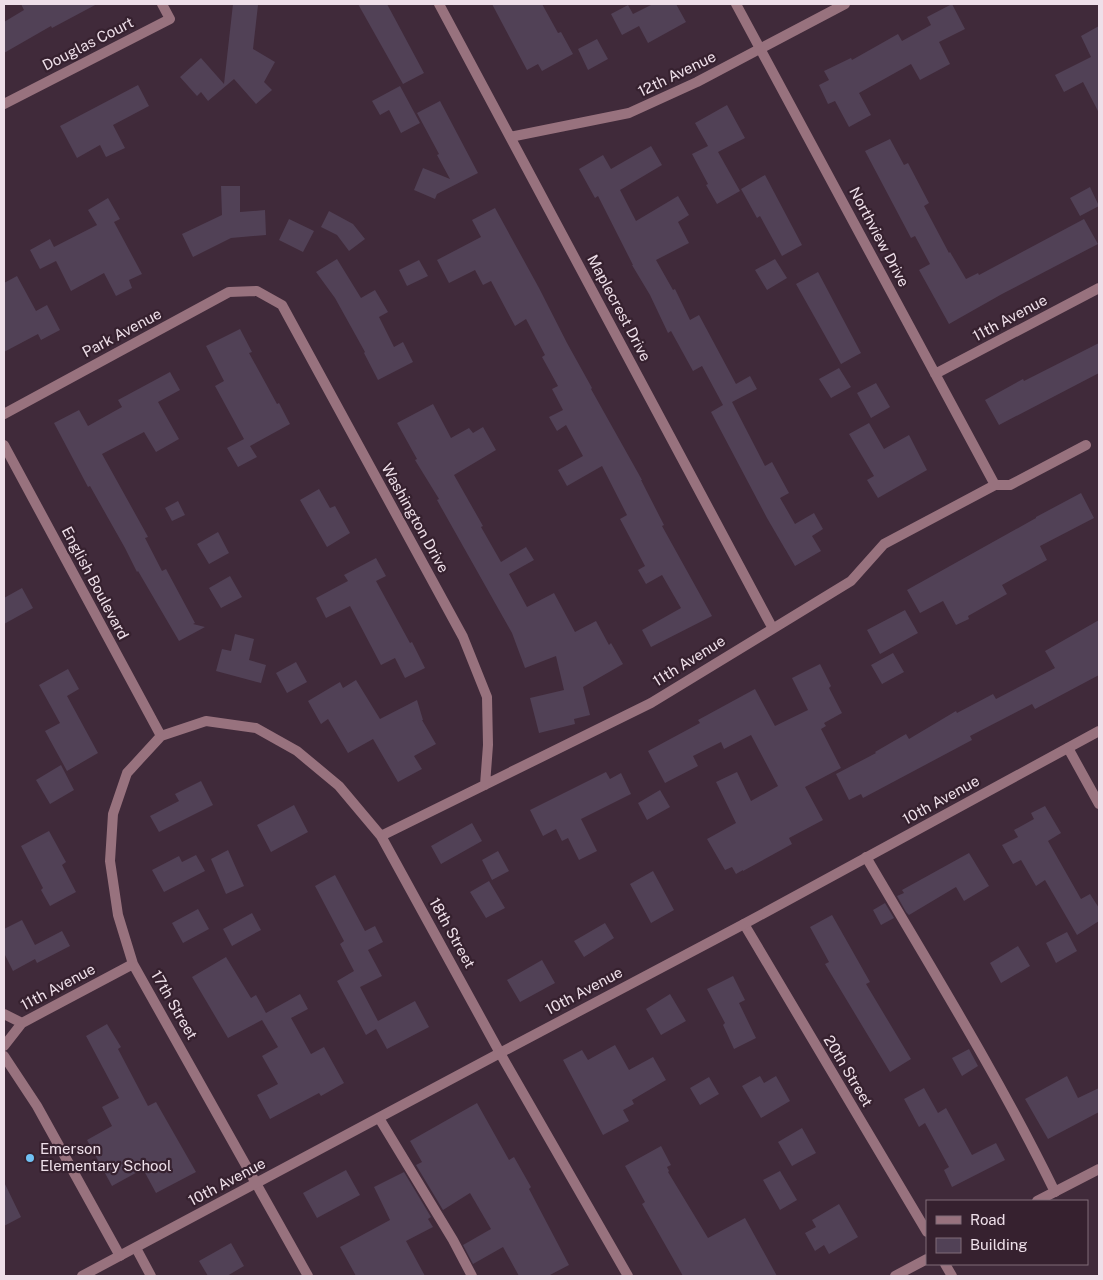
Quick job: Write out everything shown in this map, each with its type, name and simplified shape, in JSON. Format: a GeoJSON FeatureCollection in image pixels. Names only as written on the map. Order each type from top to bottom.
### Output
{"type":"FeatureCollection","features":[{"type":"Feature","properties":{"kind":"street","name":"Douglas Court"},"geometry":{"type":"LineString","coordinates":[[4,104],[170,19],[162,4]]}},
{"type":"Feature","properties":{"kind":"street","name":"Maplecrest Drive"},"geometry":{"type":"LineString","coordinates":[[439,4],[772,627]]}},
{"type":"Feature","properties":{"kind":"street","name":"Northview Drive"},"geometry":{"type":"LineString","coordinates":[[736,4],[995,485]]}},
{"type":"Feature","properties":{"kind":"street","name":"12th Avenue"},"geometry":{"type":"LineString","coordinates":[[510,137],[629,113],[697,82],[845,4]]}},
{"type":"Feature","properties":{"kind":"street","name":"11th Avenue"},"geometry":{"type":"LineString","coordinates":[[935,374],[1099,288]]}},
{"type":"Feature","properties":{"kind":"street","name":"Park Avenue"},"geometry":{"type":"LineString","coordinates":[[4,414],[229,292],[257,291]]}},
{"type":"Feature","properties":{"kind":"street","name":"Washington Drive"},"geometry":{"type":"LineString","coordinates":[[257,291],[282,305],[463,637],[487,697],[488,745],[485,785]]}},
{"type":"Feature","properties":{"kind":"street","name":"English Boulevard"},"geometry":{"type":"LineString","coordinates":[[4,445],[161,736]]}},
{"type":"Feature","properties":{"kind":"street","name":"11th Avenue"},"geometry":{"type":"LineString","coordinates":[[381,836],[651,703],[772,627],[851,581],[884,544],[995,485],[1010,485],[1086,445]]}},
{"type":"Feature","properties":{"kind":"street","name":"18th Street"},"geometry":{"type":"LineString","coordinates":[[161,736],[206,721],[256,728],[297,751],[339,786],[381,836],[500,1052],[628,1276]]}},
{"type":"Feature","properties":{"kind":"street","name":"10th Avenue"},"geometry":{"type":"LineString","coordinates":[[82,1276],[500,1052],[744,924],[1099,731]]}},
{"type":"Feature","properties":{"kind":"street","name":"17th Street"},"geometry":{"type":"LineString","coordinates":[[161,736],[127,773],[113,814],[110,861],[118,915],[133,964],[308,1276]]}},
{"type":"Feature","properties":{"kind":"street"},"geometry":{"type":"LineString","coordinates":[[1068,748],[1099,804]]}},
{"type":"Feature","properties":{"kind":"street"},"geometry":{"type":"LineString","coordinates":[[866,857],[994,1074],[1055,1192]]}},
{"type":"Feature","properties":{"kind":"street","name":"20th Street"},"geometry":{"type":"LineString","coordinates":[[744,924],[926,1230]]}},
{"type":"Feature","properties":{"kind":"street","name":"11th Avenue"},"geometry":{"type":"LineString","coordinates":[[4,1046],[22,1023],[133,964]]}},
{"type":"Feature","properties":{"kind":"street"},"geometry":{"type":"LineString","coordinates":[[4,1014],[22,1023]]}},
{"type":"Feature","properties":{"kind":"street"},"geometry":{"type":"LineString","coordinates":[[4,1056],[37,1106],[120,1256]]}},
{"type":"Feature","properties":{"kind":"street"},"geometry":{"type":"LineString","coordinates":[[379,1118],[472,1276]]}},
{"type":"Feature","properties":{"kind":"street"},"geometry":{"type":"LineString","coordinates":[[1039,1200],[1099,1169]]}},
{"type":"Feature","properties":{"kind":"street"},"geometry":{"type":"LineString","coordinates":[[136,1248],[151,1276]]}},
{"type":"Feature","properties":{"kind":"street"},"geometry":{"type":"LineString","coordinates":[[894,1276],[926,1260]]}},
{"type":"Feature","properties":{"kind":"street"},"geometry":{"type":"LineString","coordinates":[[946,1265],[952,1276]]}},
{"type":"Feature","properties":{"kind":"building"},"geometry":{"type":"Polygon","coordinates":[[[21,4],[97,4],[52,28],[51,26],[4,53],[4,22],[24,10],[21,4]]]}},
{"type":"Feature","properties":{"kind":"building"},"geometry":{"type":"Polygon","coordinates":[[[233,4],[258,5],[253,49],[275,62],[264,82],[272,90],[256,104],[234,79],[208,101],[201,92],[197,96],[180,77],[201,58],[224,84],[233,4]]]}},
{"type":"Feature","properties":{"kind":"building"},"geometry":{"type":"Polygon","coordinates":[[[358,4],[387,4],[424,73],[403,84],[358,4]]]}},
{"type":"Feature","properties":{"kind":"building"},"geometry":{"type":"Polygon","coordinates":[[[492,4],[542,4],[558,33],[561,32],[573,54],[542,71],[538,64],[527,70],[492,4]]]}},
{"type":"Feature","properties":{"kind":"building"},"geometry":{"type":"Polygon","coordinates":[[[653,4],[676,4],[686,22],[648,43],[639,26],[622,35],[611,14],[628,5],[633,14],[653,4]]]}},
{"type":"Feature","properties":{"kind":"building"},"geometry":{"type":"Polygon","coordinates":[[[952,4],[965,29],[939,42],[950,64],[920,80],[911,64],[859,93],[871,115],[849,127],[835,101],[828,104],[819,85],[829,80],[824,71],[851,58],[852,60],[898,34],[902,41],[931,25],[927,17],[952,4]]]}},
{"type":"Feature","properties":{"kind":"building"},"geometry":{"type":"Polygon","coordinates":[[[1099,26],[1099,113],[1083,82],[1064,92],[1055,75],[1091,57],[1081,36],[1099,26]]]}},
{"type":"Feature","properties":{"kind":"building"},"geometry":{"type":"Polygon","coordinates":[[[597,39],[608,59],[588,70],[578,49],[597,39]]]}},
{"type":"Feature","properties":{"kind":"building"},"geometry":{"type":"Polygon","coordinates":[[[138,85],[149,106],[113,125],[125,148],[106,157],[100,145],[77,158],[60,126],[138,85]]]}},
{"type":"Feature","properties":{"kind":"building"},"geometry":{"type":"Polygon","coordinates":[[[400,86],[420,123],[401,133],[389,110],[380,115],[372,101],[400,86]]]}},
{"type":"Feature","properties":{"kind":"building"},"geometry":{"type":"Polygon","coordinates":[[[440,101],[478,173],[437,194],[435,199],[414,190],[423,168],[450,179],[417,113],[440,101]]]}},
{"type":"Feature","properties":{"kind":"building"},"geometry":{"type":"Polygon","coordinates":[[[727,105],[745,138],[718,152],[740,191],[717,204],[692,154],[708,146],[695,123],[727,105]]]}},
{"type":"Feature","properties":{"kind":"building"},"geometry":{"type":"Polygon","coordinates":[[[890,139],[904,165],[908,163],[929,203],[924,206],[949,253],[966,279],[978,273],[979,275],[1084,219],[1098,244],[949,324],[919,270],[930,264],[915,236],[911,238],[865,151],[890,139]]]}},
{"type":"Feature","properties":{"kind":"building"},"geometry":{"type":"Polygon","coordinates":[[[651,146],[662,165],[620,190],[636,221],[678,196],[689,215],[678,222],[689,243],[656,260],[673,290],[675,289],[690,320],[699,315],[736,384],[750,376],[757,389],[732,402],[765,466],[772,462],[789,493],[780,498],[795,524],[814,513],[823,529],[812,536],[821,551],[795,566],[767,518],[711,412],[723,405],[702,366],[693,371],[671,331],[668,333],[598,196],[595,198],[579,169],[603,155],[611,169],[651,146]]]}},
{"type":"Feature","properties":{"kind":"building"},"geometry":{"type":"Polygon","coordinates":[[[765,175],[802,245],[782,256],[760,216],[757,218],[741,189],[765,175]]]}},
{"type":"Feature","properties":{"kind":"building"},"geometry":{"type":"Polygon","coordinates":[[[221,186],[240,186],[240,212],[265,210],[266,235],[231,238],[193,257],[182,234],[222,215],[221,186]]]}},
{"type":"Feature","properties":{"kind":"building"},"geometry":{"type":"Polygon","coordinates":[[[1090,187],[1099,206],[1080,216],[1070,198],[1090,187]]]}},
{"type":"Feature","properties":{"kind":"building"},"geometry":{"type":"Polygon","coordinates":[[[108,198],[120,219],[114,222],[142,274],[129,280],[132,288],[116,296],[104,273],[71,291],[56,261],[40,269],[30,250],[50,239],[54,247],[97,225],[88,210],[108,198]]]}},
{"type":"Feature","properties":{"kind":"building"},"geometry":{"type":"Polygon","coordinates":[[[495,208],[591,389],[642,480],[664,525],[662,526],[712,616],[651,647],[642,630],[681,608],[662,575],[646,584],[638,570],[645,566],[620,519],[627,515],[602,466],[567,486],[558,470],[583,456],[566,425],[557,431],[549,417],[563,410],[552,389],[558,386],[542,357],[545,355],[526,319],[515,326],[491,281],[483,285],[475,270],[449,283],[437,260],[481,237],[472,220],[495,208]]]}},
{"type":"Feature","properties":{"kind":"building"},"geometry":{"type":"Polygon","coordinates":[[[329,211],[353,224],[365,239],[349,251],[337,235],[321,227],[329,211]]]}},
{"type":"Feature","properties":{"kind":"building"},"geometry":{"type":"Polygon","coordinates":[[[289,219],[314,231],[303,252],[279,240],[289,219]]]}},
{"type":"Feature","properties":{"kind":"building"},"geometry":{"type":"Polygon","coordinates":[[[337,259],[361,298],[375,290],[388,312],[379,317],[394,347],[403,342],[413,362],[378,380],[335,298],[316,272],[337,259]]]}},
{"type":"Feature","properties":{"kind":"building"},"geometry":{"type":"Polygon","coordinates":[[[775,259],[787,278],[767,290],[755,270],[775,259]]]}},
{"type":"Feature","properties":{"kind":"building"},"geometry":{"type":"Polygon","coordinates":[[[419,260],[428,276],[407,286],[399,270],[419,260]]]}},
{"type":"Feature","properties":{"kind":"building"},"geometry":{"type":"Polygon","coordinates":[[[818,272],[861,353],[841,364],[796,284],[818,272]]]}},
{"type":"Feature","properties":{"kind":"building"},"geometry":{"type":"Polygon","coordinates":[[[17,276],[36,311],[47,305],[60,330],[41,340],[38,334],[4,352],[4,283],[17,276]]]}},
{"type":"Feature","properties":{"kind":"building"},"geometry":{"type":"Polygon","coordinates":[[[240,329],[252,352],[249,353],[290,424],[250,446],[257,457],[238,467],[227,448],[244,439],[215,386],[224,381],[206,346],[240,329]]]}},
{"type":"Feature","properties":{"kind":"building"},"geometry":{"type":"Polygon","coordinates":[[[1099,343],[1099,373],[999,425],[985,400],[1023,379],[1024,381],[1099,343]]]}},
{"type":"Feature","properties":{"kind":"building"},"geometry":{"type":"Polygon","coordinates":[[[839,368],[851,387],[831,398],[819,379],[839,368]]]}},
{"type":"Feature","properties":{"kind":"building"},"geometry":{"type":"Polygon","coordinates":[[[170,372],[180,390],[158,402],[179,439],[156,452],[144,432],[102,454],[147,535],[148,537],[145,538],[162,571],[166,569],[195,623],[193,624],[205,627],[179,641],[137,572],[90,486],[88,487],[54,423],[79,410],[88,426],[122,407],[118,400],[170,372]]]}},
{"type":"Feature","properties":{"kind":"building"},"geometry":{"type":"Polygon","coordinates":[[[876,383],[890,407],[871,418],[857,393],[876,383]]]}},
{"type":"Feature","properties":{"kind":"building"},"geometry":{"type":"Polygon","coordinates":[[[433,404],[451,438],[469,428],[473,433],[483,427],[496,450],[454,475],[501,562],[526,547],[534,560],[509,574],[527,607],[554,593],[575,632],[596,621],[609,645],[611,643],[623,664],[583,687],[590,715],[574,719],[575,724],[539,733],[530,698],[564,690],[556,656],[525,668],[512,633],[437,500],[439,499],[415,460],[417,459],[397,423],[433,404]]]}},
{"type":"Feature","properties":{"kind":"building"},"geometry":{"type":"Polygon","coordinates":[[[869,423],[884,449],[909,435],[927,470],[878,498],[867,480],[874,476],[849,434],[869,423]]]}},
{"type":"Feature","properties":{"kind":"building"},"geometry":{"type":"Polygon","coordinates":[[[319,489],[330,508],[335,506],[350,533],[327,547],[300,500],[319,489]]]}},
{"type":"Feature","properties":{"kind":"building"},"geometry":{"type":"Polygon","coordinates":[[[1081,493],[1094,518],[1040,546],[1047,560],[1002,585],[1007,594],[968,616],[969,619],[956,625],[943,601],[920,613],[907,590],[1081,493]]]}},
{"type":"Feature","properties":{"kind":"building"},"geometry":{"type":"Polygon","coordinates":[[[178,501],[185,515],[172,521],[165,508],[178,501]]]}},
{"type":"Feature","properties":{"kind":"building"},"geometry":{"type":"Polygon","coordinates":[[[218,532],[229,553],[209,564],[197,544],[218,532]]]}},
{"type":"Feature","properties":{"kind":"building"},"geometry":{"type":"Polygon","coordinates":[[[376,558],[386,576],[376,581],[425,668],[405,678],[395,658],[381,665],[350,606],[326,618],[316,598],[348,581],[344,575],[376,558]]]}},
{"type":"Feature","properties":{"kind":"building"},"geometry":{"type":"Polygon","coordinates":[[[230,576],[242,597],[221,608],[209,588],[230,576]]]}},
{"type":"Feature","properties":{"kind":"building"},"geometry":{"type":"Polygon","coordinates":[[[22,588],[33,608],[4,624],[4,598],[22,588]]]}},
{"type":"Feature","properties":{"kind":"building"},"geometry":{"type":"Polygon","coordinates":[[[905,610],[918,633],[880,654],[867,630],[905,610]]]}},
{"type":"Feature","properties":{"kind":"building"},"geometry":{"type":"Polygon","coordinates":[[[1099,620],[1099,675],[1035,709],[1032,704],[970,736],[972,740],[863,798],[861,794],[849,800],[836,774],[876,753],[906,734],[909,739],[956,711],[957,713],[993,694],[996,699],[1055,668],[1045,651],[1099,620]]]}},
{"type":"Feature","properties":{"kind":"building"},"geometry":{"type":"Polygon","coordinates":[[[235,634],[254,639],[249,660],[266,665],[261,683],[216,671],[222,649],[231,651],[235,634]]]}},
{"type":"Feature","properties":{"kind":"building"},"geometry":{"type":"Polygon","coordinates":[[[893,653],[904,672],[882,684],[871,665],[893,653]]]}},
{"type":"Feature","properties":{"kind":"building"},"geometry":{"type":"Polygon","coordinates":[[[296,662],[307,682],[287,693],[276,673],[296,662]]]}},
{"type":"Feature","properties":{"kind":"building"},"geometry":{"type":"Polygon","coordinates":[[[820,664],[831,686],[829,688],[842,713],[824,723],[826,726],[821,729],[841,768],[805,787],[823,820],[789,838],[792,844],[743,871],[736,874],[732,867],[725,870],[707,839],[736,823],[716,782],[737,772],[751,801],[778,786],[751,735],[724,749],[721,742],[693,756],[698,766],[665,783],[648,751],[700,723],[698,720],[755,689],[775,726],[808,710],[792,678],[820,664]]]}},
{"type":"Feature","properties":{"kind":"building"},"geometry":{"type":"Polygon","coordinates":[[[68,669],[79,689],[67,696],[98,753],[67,771],[45,731],[60,723],[39,685],[68,669]]]}},
{"type":"Feature","properties":{"kind":"building"},"geometry":{"type":"Polygon","coordinates":[[[356,680],[380,719],[417,700],[422,720],[436,744],[414,756],[422,769],[398,782],[373,739],[348,753],[328,719],[321,724],[308,701],[340,682],[343,688],[356,680]]]}},
{"type":"Feature","properties":{"kind":"building"},"geometry":{"type":"Polygon","coordinates":[[[61,765],[74,790],[50,804],[36,780],[61,765]]]}},
{"type":"Feature","properties":{"kind":"building"},"geometry":{"type":"Polygon","coordinates":[[[606,772],[610,779],[621,773],[631,794],[581,819],[597,851],[579,860],[568,838],[562,841],[556,829],[543,836],[530,810],[606,772]]]}},
{"type":"Feature","properties":{"kind":"building"},"geometry":{"type":"Polygon","coordinates":[[[201,781],[213,805],[159,832],[150,816],[179,801],[175,794],[201,781]]]}},
{"type":"Feature","properties":{"kind":"building"},"geometry":{"type":"Polygon","coordinates":[[[660,790],[670,807],[647,820],[638,803],[660,790]]]}},
{"type":"Feature","properties":{"kind":"building"},"geometry":{"type":"Polygon","coordinates":[[[294,805],[308,832],[271,852],[257,825],[294,805]]]}},
{"type":"Feature","properties":{"kind":"building"},"geometry":{"type":"Polygon","coordinates":[[[1045,806],[1061,833],[1048,841],[1081,899],[1090,894],[1099,908],[1099,921],[1077,935],[1045,880],[1036,886],[1021,860],[1013,864],[1002,845],[1018,837],[1014,830],[1034,819],[1031,813],[1045,806]]]}},
{"type":"Feature","properties":{"kind":"building"},"geometry":{"type":"Polygon","coordinates":[[[472,823],[482,841],[441,864],[431,846],[472,823]]]}},
{"type":"Feature","properties":{"kind":"building"},"geometry":{"type":"Polygon","coordinates":[[[49,831],[66,862],[62,865],[76,892],[50,906],[41,890],[43,888],[21,846],[49,831]]]}},
{"type":"Feature","properties":{"kind":"building"},"geometry":{"type":"Polygon","coordinates":[[[228,850],[244,886],[226,894],[211,859],[228,850]]]}},
{"type":"Feature","properties":{"kind":"building"},"geometry":{"type":"Polygon","coordinates":[[[498,851],[509,871],[492,880],[482,860],[498,851]]]}},
{"type":"Feature","properties":{"kind":"building"},"geometry":{"type":"Polygon","coordinates":[[[969,853],[989,886],[964,901],[956,887],[909,915],[906,912],[897,896],[904,893],[902,890],[969,853]]]}},
{"type":"Feature","properties":{"kind":"building"},"geometry":{"type":"Polygon","coordinates":[[[196,855],[205,871],[164,892],[152,870],[179,856],[182,862],[196,855]]]}},
{"type":"Feature","properties":{"kind":"building"},"geometry":{"type":"Polygon","coordinates":[[[653,871],[674,910],[651,923],[630,884],[653,871]]]}},
{"type":"Feature","properties":{"kind":"building"},"geometry":{"type":"Polygon","coordinates":[[[335,875],[365,931],[375,926],[383,942],[368,950],[382,976],[360,987],[378,1021],[415,1001],[429,1027],[387,1049],[376,1029],[366,1035],[337,981],[354,971],[340,944],[344,941],[315,886],[335,875]]]}},
{"type":"Feature","properties":{"kind":"building"},"geometry":{"type":"Polygon","coordinates":[[[489,881],[505,908],[486,918],[470,892],[489,881]]]}},
{"type":"Feature","properties":{"kind":"building"},"geometry":{"type":"Polygon","coordinates":[[[885,903],[894,918],[881,925],[873,910],[885,903]]]}},
{"type":"Feature","properties":{"kind":"building"},"geometry":{"type":"Polygon","coordinates":[[[198,909],[209,929],[183,943],[172,923],[198,909]]]}},
{"type":"Feature","properties":{"kind":"building"},"geometry":{"type":"Polygon","coordinates":[[[252,913],[261,930],[232,946],[223,929],[252,913]]]}},
{"type":"Feature","properties":{"kind":"building"},"geometry":{"type":"Polygon","coordinates":[[[832,915],[870,982],[866,984],[911,1059],[890,1072],[825,964],[829,962],[810,927],[832,915]]]}},
{"type":"Feature","properties":{"kind":"building"},"geometry":{"type":"Polygon","coordinates":[[[22,920],[35,945],[62,931],[70,946],[37,963],[35,959],[13,971],[4,953],[4,929],[22,920]]]}},
{"type":"Feature","properties":{"kind":"building"},"geometry":{"type":"Polygon","coordinates":[[[605,923],[614,938],[584,957],[574,941],[605,923]]]}},
{"type":"Feature","properties":{"kind":"building"},"geometry":{"type":"Polygon","coordinates":[[[1067,932],[1077,951],[1056,963],[1046,943],[1067,932]]]}},
{"type":"Feature","properties":{"kind":"building"},"geometry":{"type":"Polygon","coordinates":[[[1018,946],[1030,966],[1001,983],[990,963],[1018,946]]]}},
{"type":"Feature","properties":{"kind":"building"},"geometry":{"type":"Polygon","coordinates":[[[226,957],[251,998],[256,995],[266,1013],[300,994],[308,1009],[291,1018],[311,1054],[324,1047],[344,1083],[321,1096],[319,1093],[270,1119],[257,1095],[278,1084],[262,1056],[278,1047],[262,1020],[228,1038],[192,977],[226,957]]]}},
{"type":"Feature","properties":{"kind":"building"},"geometry":{"type":"Polygon","coordinates":[[[542,960],[555,983],[520,1002],[507,980],[542,960]]]}},
{"type":"Feature","properties":{"kind":"building"},"geometry":{"type":"Polygon","coordinates":[[[733,976],[745,1000],[739,1003],[756,1038],[734,1049],[723,1025],[725,1023],[707,989],[733,976]]]}},
{"type":"Feature","properties":{"kind":"building"},"geometry":{"type":"Polygon","coordinates":[[[670,994],[686,1021],[661,1035],[646,1009],[670,994]]]}},
{"type":"Feature","properties":{"kind":"building"},"geometry":{"type":"Polygon","coordinates":[[[107,1024],[121,1047],[118,1049],[148,1106],[156,1102],[196,1172],[156,1193],[143,1169],[112,1186],[87,1140],[112,1126],[102,1107],[119,1098],[86,1036],[107,1024]]]}},
{"type":"Feature","properties":{"kind":"building"},"geometry":{"type":"Polygon","coordinates":[[[615,1045],[629,1070],[653,1057],[666,1080],[632,1100],[634,1104],[623,1110],[629,1121],[603,1135],[563,1060],[582,1050],[588,1060],[615,1045]]]}},
{"type":"Feature","properties":{"kind":"building"},"geometry":{"type":"Polygon","coordinates":[[[969,1049],[978,1066],[962,1076],[952,1058],[969,1049]]]}},
{"type":"Feature","properties":{"kind":"building"},"geometry":{"type":"Polygon","coordinates":[[[760,1076],[764,1083],[776,1076],[790,1101],[761,1118],[742,1086],[760,1076]]]}},
{"type":"Feature","properties":{"kind":"building"},"geometry":{"type":"Polygon","coordinates":[[[1067,1076],[1078,1098],[1099,1088],[1099,1112],[1048,1139],[1025,1099],[1067,1076]]]}},
{"type":"Feature","properties":{"kind":"building"},"geometry":{"type":"Polygon","coordinates":[[[709,1077],[719,1094],[700,1105],[690,1088],[709,1077]]]}},
{"type":"Feature","properties":{"kind":"building"},"geometry":{"type":"Polygon","coordinates":[[[924,1088],[938,1113],[946,1108],[972,1155],[996,1143],[1005,1160],[952,1187],[944,1170],[949,1167],[925,1123],[919,1127],[904,1099],[924,1088]]]}},
{"type":"Feature","properties":{"kind":"building"},"geometry":{"type":"Polygon","coordinates":[[[477,1103],[509,1160],[514,1157],[531,1187],[529,1189],[569,1265],[548,1276],[519,1276],[503,1247],[473,1264],[463,1245],[491,1229],[470,1193],[443,1210],[416,1165],[422,1162],[410,1141],[477,1103]]]}},
{"type":"Feature","properties":{"kind":"building"},"geometry":{"type":"Polygon","coordinates":[[[802,1128],[816,1153],[792,1166],[778,1142],[802,1128]]]}},
{"type":"Feature","properties":{"kind":"building"},"geometry":{"type":"Polygon","coordinates":[[[661,1146],[671,1165],[667,1167],[668,1172],[708,1238],[745,1218],[777,1276],[683,1276],[642,1204],[645,1202],[625,1166],[661,1146]]]}},
{"type":"Feature","properties":{"kind":"building"},"geometry":{"type":"Polygon","coordinates":[[[346,1170],[360,1195],[317,1218],[303,1193],[346,1170]]]}},
{"type":"Feature","properties":{"kind":"building"},"geometry":{"type":"Polygon","coordinates":[[[780,1171],[797,1200],[780,1210],[763,1180],[780,1171]]]}},
{"type":"Feature","properties":{"kind":"building"},"geometry":{"type":"Polygon","coordinates":[[[404,1172],[431,1217],[428,1219],[433,1227],[406,1241],[425,1276],[356,1276],[340,1247],[390,1220],[374,1187],[404,1172]]]}},
{"type":"Feature","properties":{"kind":"building"},"geometry":{"type":"Polygon","coordinates":[[[4,1182],[21,1217],[4,1226],[4,1182]]]}},
{"type":"Feature","properties":{"kind":"building"},"geometry":{"type":"Polygon","coordinates":[[[839,1204],[858,1237],[829,1254],[824,1245],[815,1251],[805,1233],[816,1227],[812,1220],[839,1204]]]}},
{"type":"Feature","properties":{"kind":"building"},"geometry":{"type":"Polygon","coordinates":[[[231,1243],[244,1266],[227,1276],[208,1276],[199,1261],[231,1243]]]}},
{"type":"Feature","properties":{"kind":"place","name":"Emerson Elementary School"},"geometry":{"type":"Point","coordinates":[30,1158]}}]}
